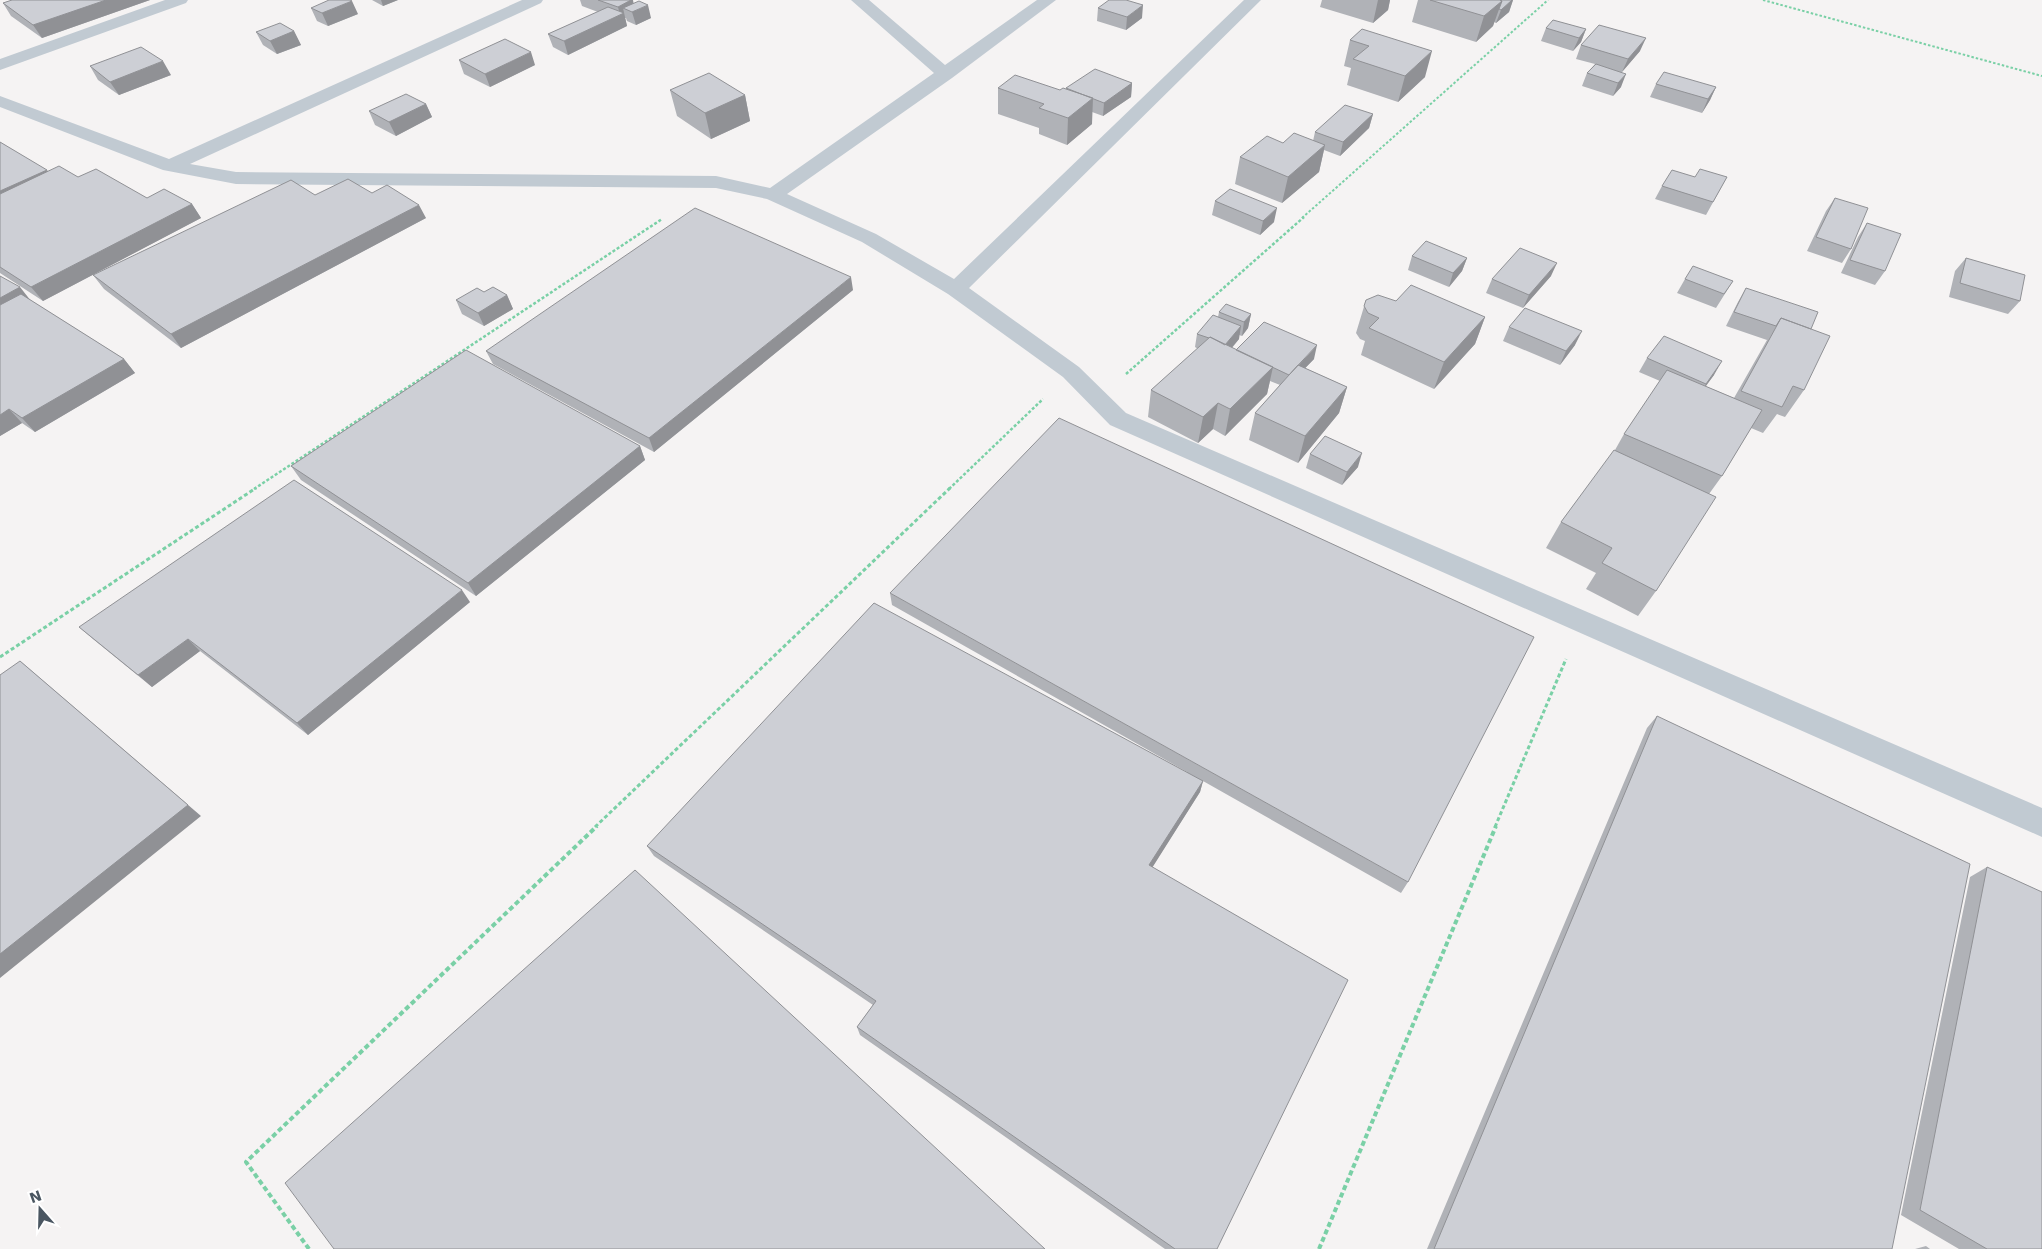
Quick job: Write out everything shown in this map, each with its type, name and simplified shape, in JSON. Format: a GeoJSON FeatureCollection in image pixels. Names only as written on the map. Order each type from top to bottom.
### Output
{"type":"FeatureCollection","features":[{"type":"Feature","properties":{"kind":"street"},"geometry":{"type":"LineString","coordinates":[[0,65],[180,0]]}},
{"type":"Feature","properties":{"kind":"street"},"geometry":{"type":"LineString","coordinates":[[170,166],[535,0]]}},
{"type":"Feature","properties":{"kind":"street"},"geometry":{"type":"LineString","coordinates":[[859,0],[946,74]]}},
{"type":"Feature","properties":{"kind":"street"},"geometry":{"type":"LineString","coordinates":[[773,195],[1048,0]]}},
{"type":"Feature","properties":{"kind":"street"},"geometry":{"type":"LineString","coordinates":[[956,289],[1253,0]]}},
{"type":"Feature","properties":{"kind":"street"},"geometry":{"type":"LineString","coordinates":[[0,101],[170,166],[236,178],[716,182],[773,195],[869,238],[956,289],[1071,372],[1118,419],[2042,823]]}},
{"type":"Feature","properties":{"kind":"path"},"geometry":{"type":"LineString","coordinates":[[1098,399],[1548,0]]}},
{"type":"Feature","properties":{"kind":"path"},"geometry":{"type":"LineString","coordinates":[[1763,0],[2042,76]]}},
{"type":"Feature","properties":{"kind":"path"},"geometry":{"type":"LineString","coordinates":[[0,657],[716,182]]}},
{"type":"Feature","properties":{"kind":"path"},"geometry":{"type":"LineString","coordinates":[[308,1249],[246,1162],[1071,372]]}},
{"type":"Feature","properties":{"kind":"path"},"geometry":{"type":"LineString","coordinates":[[1319,1249],[1582,621]]}},
{"type":"Feature","properties":{"kind":"building"},"geometry":{"type":"Polygon","coordinates":[[[12,0],[106,0],[33,25],[3,3],[12,0]]]}},
{"type":"Feature","properties":{"kind":"building"},"geometry":{"type":"Polygon","coordinates":[[[329,0],[352,1],[322,13],[311,8],[329,0]]]}},
{"type":"Feature","properties":{"kind":"building"},"geometry":{"type":"Polygon","coordinates":[[[598,0],[631,0],[618,7],[598,0]]]}},
{"type":"Feature","properties":{"kind":"building"},"geometry":{"type":"Polygon","coordinates":[[[1109,0],[1126,0],[1143,5],[1127,17],[1098,8],[1109,0]]]}},
{"type":"Feature","properties":{"kind":"building"},"geometry":{"type":"Polygon","coordinates":[[[1430,0],[1500,0],[1502,1],[1484,16],[1430,0]]]}},
{"type":"Feature","properties":{"kind":"building"},"geometry":{"type":"Polygon","coordinates":[[[1500,0],[1512,0],[1501,10],[1499,9],[1502,1],[1500,0]]]}},
{"type":"Feature","properties":{"kind":"building"},"geometry":{"type":"Polygon","coordinates":[[[639,1],[648,5],[632,12],[623,8],[639,1]]]}},
{"type":"Feature","properties":{"kind":"building"},"geometry":{"type":"Polygon","coordinates":[[[608,7],[624,13],[564,41],[548,34],[608,7]]]}},
{"type":"Feature","properties":{"kind":"building"},"geometry":{"type":"Polygon","coordinates":[[[1553,20],[1586,29],[1579,38],[1546,28],[1553,20]]]}},
{"type":"Feature","properties":{"kind":"building"},"geometry":{"type":"Polygon","coordinates":[[[280,23],[294,31],[270,41],[256,32],[280,23]]]}},
{"type":"Feature","properties":{"kind":"building"},"geometry":{"type":"Polygon","coordinates":[[[1599,25],[1646,38],[1628,59],[1581,45],[1599,25]]]}},
{"type":"Feature","properties":{"kind":"building"},"geometry":{"type":"Polygon","coordinates":[[[1362,29],[1432,51],[1405,76],[1353,59],[1369,46],[1350,40],[1362,29]]]}},
{"type":"Feature","properties":{"kind":"building"},"geometry":{"type":"Polygon","coordinates":[[[505,39],[531,52],[485,74],[459,60],[505,39]]]}},
{"type":"Feature","properties":{"kind":"building"},"geometry":{"type":"Polygon","coordinates":[[[141,47],[163,61],[110,82],[90,66],[141,47]]]}},
{"type":"Feature","properties":{"kind":"building"},"geometry":{"type":"Polygon","coordinates":[[[1596,64],[1626,74],[1618,83],[1587,73],[1596,64]]]}},
{"type":"Feature","properties":{"kind":"building"},"geometry":{"type":"Polygon","coordinates":[[[1095,69],[1132,83],[1104,103],[1066,88],[1095,69]]]}},
{"type":"Feature","properties":{"kind":"building"},"geometry":{"type":"Polygon","coordinates":[[[1664,72],[1716,87],[1708,99],[1656,84],[1664,72]]]}},
{"type":"Feature","properties":{"kind":"building"},"geometry":{"type":"Polygon","coordinates":[[[709,73],[745,95],[705,113],[670,90],[709,73]]]}},
{"type":"Feature","properties":{"kind":"building"},"geometry":{"type":"Polygon","coordinates":[[[1015,75],[1060,90],[1063,88],[1093,98],[1068,118],[1039,108],[1044,104],[998,88],[1015,75]]]}},
{"type":"Feature","properties":{"kind":"building"},"geometry":{"type":"Polygon","coordinates":[[[406,94],[426,104],[389,122],[369,111],[406,94]]]}},
{"type":"Feature","properties":{"kind":"building"},"geometry":{"type":"Polygon","coordinates":[[[1345,105],[1373,114],[1343,142],[1315,132],[1345,105]]]}},
{"type":"Feature","properties":{"kind":"building"},"geometry":{"type":"Polygon","coordinates":[[[1294,133],[1325,145],[1288,177],[1240,157],[1267,136],[1283,143],[1294,133]]]}},
{"type":"Feature","properties":{"kind":"building"},"geometry":{"type":"Polygon","coordinates":[[[0,142],[47,170],[0,191],[0,142]]]}},
{"type":"Feature","properties":{"kind":"building"},"geometry":{"type":"Polygon","coordinates":[[[59,166],[78,177],[96,169],[147,198],[164,189],[192,204],[31,287],[0,267],[0,194],[59,166]]]}},
{"type":"Feature","properties":{"kind":"building"},"geometry":{"type":"Polygon","coordinates":[[[1700,169],[1727,177],[1713,202],[1662,186],[1672,170],[1695,177],[1700,169]]]}},
{"type":"Feature","properties":{"kind":"building"},"geometry":{"type":"Polygon","coordinates":[[[348,179],[372,193],[387,185],[419,205],[171,334],[93,275],[291,180],[315,195],[348,179]]]}},
{"type":"Feature","properties":{"kind":"building"},"geometry":{"type":"Polygon","coordinates":[[[1230,189],[1277,208],[1263,221],[1215,201],[1230,189]]]}},
{"type":"Feature","properties":{"kind":"building"},"geometry":{"type":"Polygon","coordinates":[[[1835,198],[1868,208],[1851,249],[1816,237],[1835,198]]]}},
{"type":"Feature","properties":{"kind":"building"},"geometry":{"type":"Polygon","coordinates":[[[695,208],[851,277],[649,438],[486,351],[695,208]]]}},
{"type":"Feature","properties":{"kind":"building"},"geometry":{"type":"Polygon","coordinates":[[[1867,223],[1901,234],[1885,271],[1850,260],[1867,223]]]}},
{"type":"Feature","properties":{"kind":"building"},"geometry":{"type":"Polygon","coordinates":[[[1426,241],[1467,258],[1453,273],[1412,256],[1426,241]]]}},
{"type":"Feature","properties":{"kind":"building"},"geometry":{"type":"Polygon","coordinates":[[[1520,248],[1557,263],[1529,295],[1492,279],[1520,248]]]}},
{"type":"Feature","properties":{"kind":"building"},"geometry":{"type":"Polygon","coordinates":[[[1966,258],[2025,275],[2020,301],[1960,283],[1966,258]]]}},
{"type":"Feature","properties":{"kind":"building"},"geometry":{"type":"Polygon","coordinates":[[[1693,266],[1733,281],[1724,294],[1685,279],[1693,266]]]}},
{"type":"Feature","properties":{"kind":"building"},"geometry":{"type":"Polygon","coordinates":[[[0,276],[20,287],[0,298],[0,276]]]}},
{"type":"Feature","properties":{"kind":"building"},"geometry":{"type":"Polygon","coordinates":[[[1411,285],[1485,317],[1444,362],[1369,328],[1379,318],[1368,313],[1364,306],[1366,300],[1378,295],[1396,301],[1411,285]]]}},
{"type":"Feature","properties":{"kind":"building"},"geometry":{"type":"Polygon","coordinates":[[[493,287],[507,295],[478,313],[456,300],[477,288],[484,292],[493,287]]]}},
{"type":"Feature","properties":{"kind":"building"},"geometry":{"type":"Polygon","coordinates":[[[1746,288],[1818,312],[1811,329],[1781,318],[1776,326],[1734,312],[1746,288]]]}},
{"type":"Feature","properties":{"kind":"building"},"geometry":{"type":"Polygon","coordinates":[[[21,294],[124,359],[22,418],[9,409],[0,415],[0,305],[21,294]]]}},
{"type":"Feature","properties":{"kind":"building"},"geometry":{"type":"Polygon","coordinates":[[[1226,304],[1251,314],[1244,322],[1219,312],[1226,304]]]}},
{"type":"Feature","properties":{"kind":"building"},"geometry":{"type":"Polygon","coordinates":[[[1525,308],[1582,331],[1566,351],[1509,327],[1525,308]]]}},
{"type":"Feature","properties":{"kind":"building"},"geometry":{"type":"Polygon","coordinates":[[[1213,315],[1241,326],[1225,345],[1210,337],[1197,334],[1213,315]]]}},
{"type":"Feature","properties":{"kind":"building"},"geometry":{"type":"Polygon","coordinates":[[[1781,318],[1830,336],[1804,390],[1793,386],[1782,407],[1741,391],[1781,318]]]}},
{"type":"Feature","properties":{"kind":"building"},"geometry":{"type":"Polygon","coordinates":[[[1264,322],[1317,345],[1289,375],[1236,350],[1264,322]]]}},
{"type":"Feature","properties":{"kind":"building"},"geometry":{"type":"Polygon","coordinates":[[[1664,336],[1722,361],[1706,384],[1647,358],[1664,336]]]}},
{"type":"Feature","properties":{"kind":"building"},"geometry":{"type":"Polygon","coordinates":[[[1210,337],[1273,367],[1230,409],[1218,403],[1203,417],[1151,390],[1210,337]]]}},
{"type":"Feature","properties":{"kind":"building"},"geometry":{"type":"Polygon","coordinates":[[[466,350],[640,446],[468,583],[291,466],[466,350]]]}},
{"type":"Feature","properties":{"kind":"building"},"geometry":{"type":"Polygon","coordinates":[[[1298,365],[1347,387],[1305,436],[1255,413],[1298,365]]]}},
{"type":"Feature","properties":{"kind":"building"},"geometry":{"type":"Polygon","coordinates":[[[1667,370],[1762,410],[1722,476],[1624,434],[1667,370]]]}},
{"type":"Feature","properties":{"kind":"building"},"geometry":{"type":"Polygon","coordinates":[[[1059,418],[1534,637],[1408,882],[890,593],[1059,418]]]}},
{"type":"Feature","properties":{"kind":"building"},"geometry":{"type":"Polygon","coordinates":[[[1325,436],[1362,453],[1347,472],[1310,454],[1325,436]]]}},
{"type":"Feature","properties":{"kind":"building"},"geometry":{"type":"Polygon","coordinates":[[[1614,450],[1716,497],[1656,591],[1602,563],[1612,548],[1561,522],[1614,450]]]}},
{"type":"Feature","properties":{"kind":"building"},"geometry":{"type":"Polygon","coordinates":[[[294,480],[462,590],[297,723],[188,639],[138,675],[79,627],[294,480]]]}},
{"type":"Feature","properties":{"kind":"building"},"geometry":{"type":"Polygon","coordinates":[[[874,603],[1203,781],[1149,865],[1348,980],[1217,1249],[1175,1249],[857,1027],[876,1001],[647,846],[874,603]]]}},
{"type":"Feature","properties":{"kind":"building"},"geometry":{"type":"Polygon","coordinates":[[[20,661],[188,805],[0,954],[0,675],[20,661]]]}},
{"type":"Feature","properties":{"kind":"building"},"geometry":{"type":"Polygon","coordinates":[[[1657,716],[1970,864],[1892,1249],[1434,1249],[1657,716]]]}},
{"type":"Feature","properties":{"kind":"building"},"geometry":{"type":"Polygon","coordinates":[[[1987,867],[2042,892],[2042,1249],[1987,1249],[1920,1210],[1987,867]]]}},
{"type":"Feature","properties":{"kind":"building"},"geometry":{"type":"Polygon","coordinates":[[[635,870],[1045,1249],[334,1249],[285,1183],[635,870]]]}}]}
